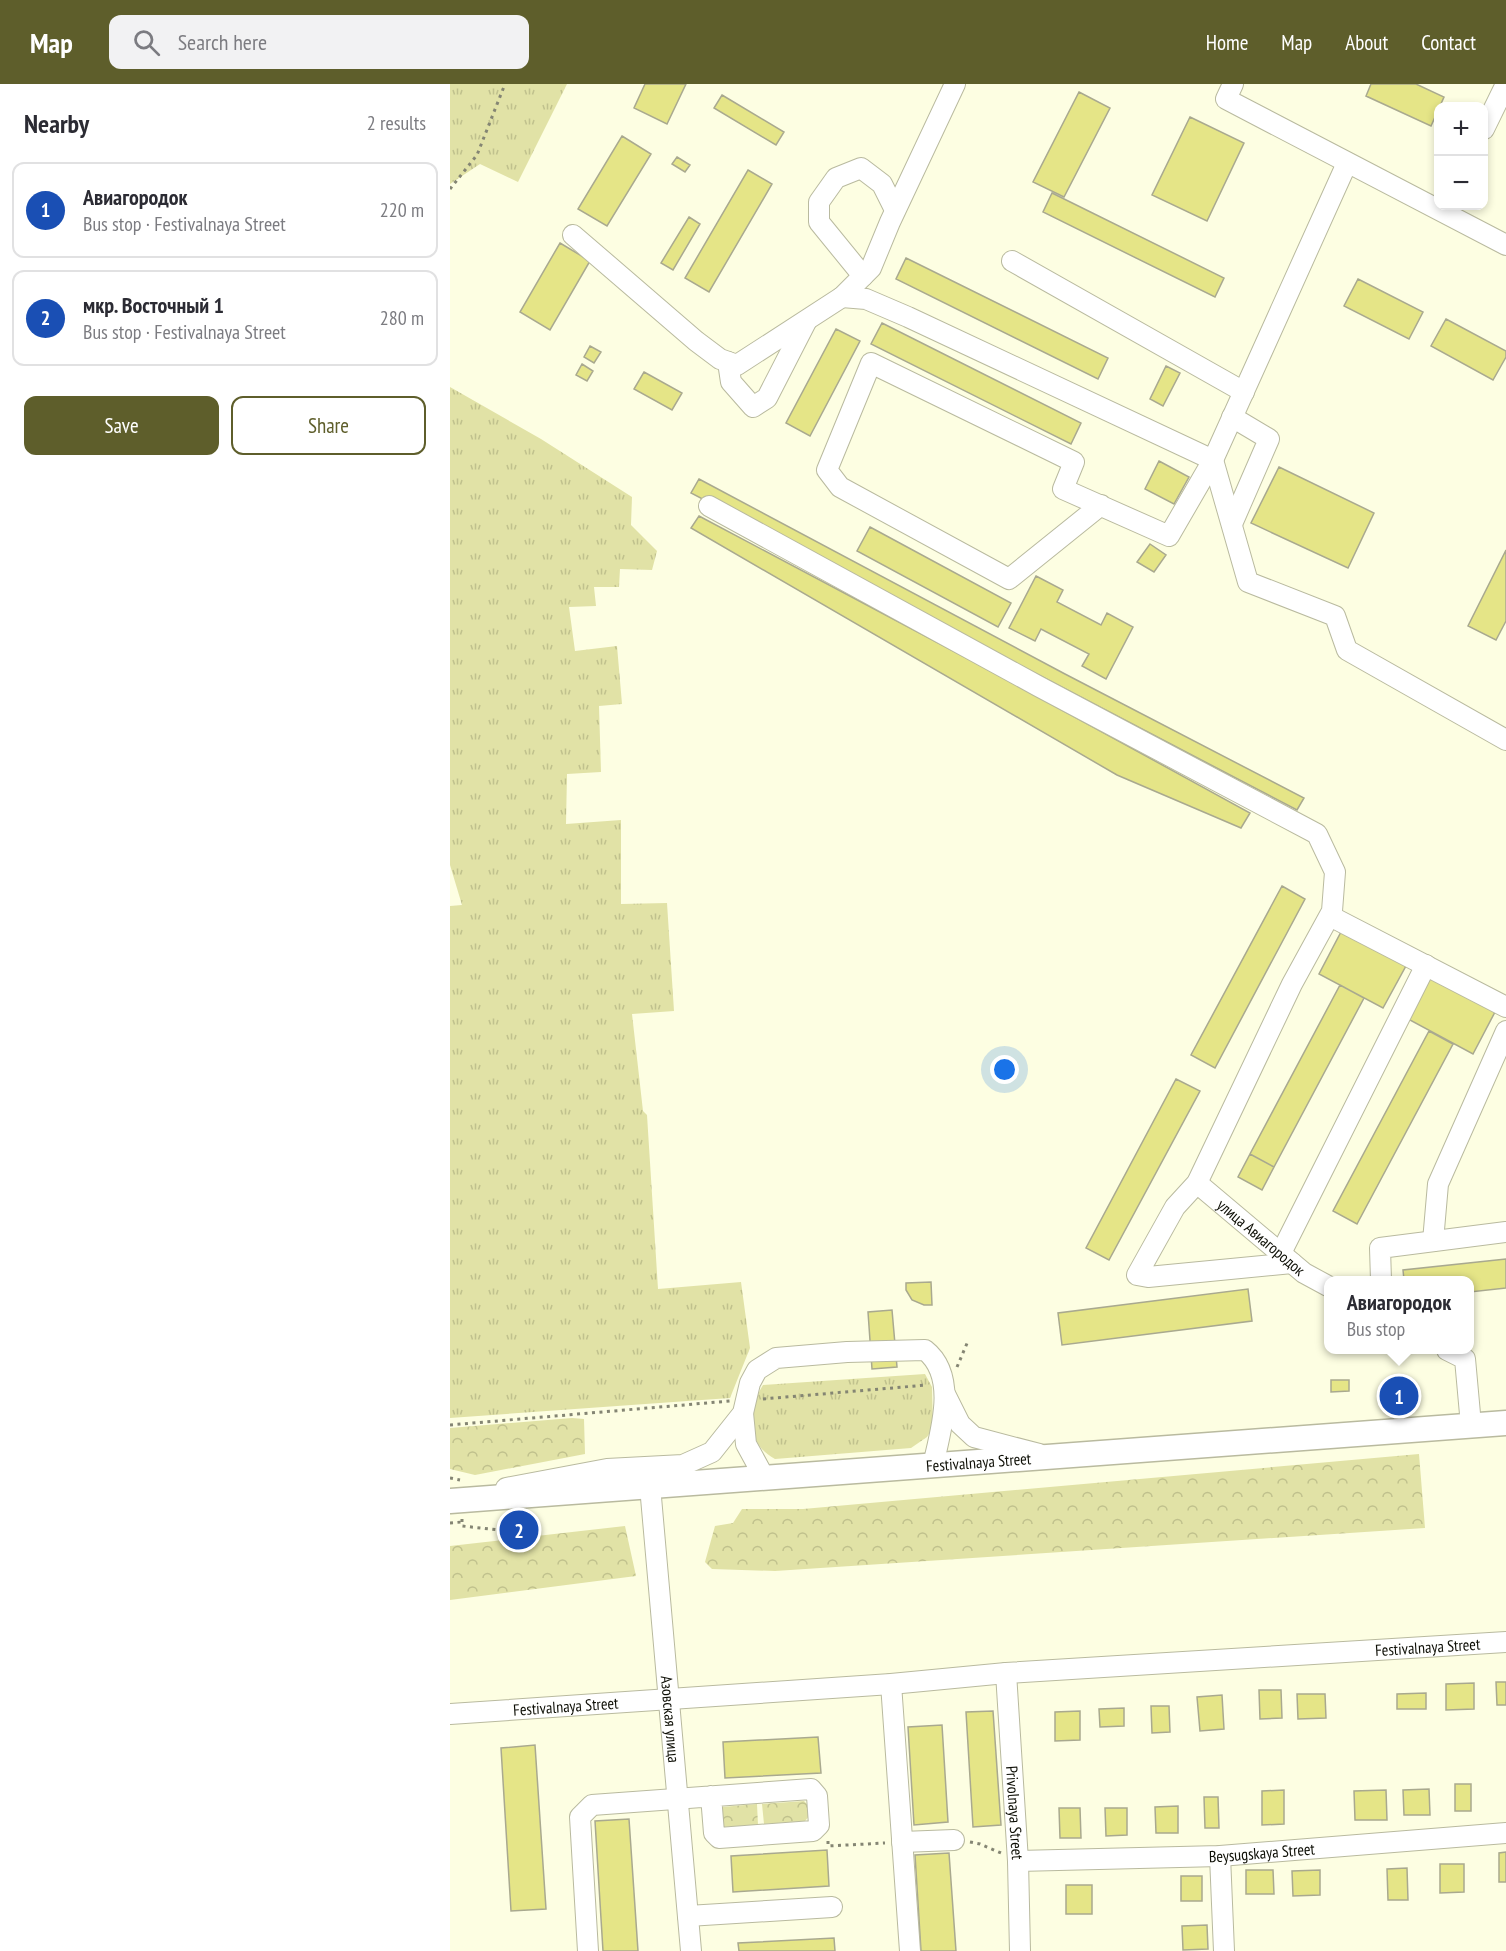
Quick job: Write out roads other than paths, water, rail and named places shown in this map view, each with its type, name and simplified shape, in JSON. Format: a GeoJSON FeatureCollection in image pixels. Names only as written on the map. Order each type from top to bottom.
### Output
{"type":"FeatureCollection","features":[{"type":"Feature","properties":{"kind":"main road","name":"Festivalnaya Street"},"geometry":{"type":"LineString","coordinates":[[450,1499],[1506,1423]]}},
{"type":"Feature","properties":{"kind":"street"},"geometry":{"type":"LineString","coordinates":[[573,235],[696,341],[720,359],[737,365],[842,297],[871,268],[895,210],[955,84]]}},
{"type":"Feature","properties":{"kind":"street"},"geometry":{"type":"LineString","coordinates":[[1233,84],[1226,99],[1347,163],[1434,204]]}},
{"type":"Feature","properties":{"kind":"street"},"geometry":{"type":"LineString","coordinates":[[1488,121],[1506,84]]}},
{"type":"Feature","properties":{"kind":"street"},"geometry":{"type":"LineString","coordinates":[[1101,505],[1009,579],[840,487],[826,470],[871,363],[1074,462],[1063,489],[1101,505],[1169,536],[1213,459],[1347,163]]}},
{"type":"Feature","properties":{"kind":"street"},"geometry":{"type":"LineString","coordinates":[[863,276],[819,222],[819,202],[836,178],[861,168],[882,184],[895,210]]}},
{"type":"Feature","properties":{"kind":"street"},"geometry":{"type":"LineString","coordinates":[[1446,210],[1506,245]]}},
{"type":"Feature","properties":{"kind":"street"},"geometry":{"type":"LineString","coordinates":[[1012,261],[1244,392]]}},
{"type":"Feature","properties":{"kind":"street"},"geometry":{"type":"LineString","coordinates":[[842,297],[866,299],[908,317],[1213,459],[1248,582],[1335,616],[1347,650],[1506,740]]}},
{"type":"Feature","properties":{"kind":"street"},"geometry":{"type":"LineString","coordinates":[[728,362],[731,382],[753,407],[766,398],[806,320]]}},
{"type":"Feature","properties":{"kind":"street"},"geometry":{"type":"LineString","coordinates":[[753,354],[779,373]]}},
{"type":"Feature","properties":{"kind":"street"},"geometry":{"type":"LineString","coordinates":[[1232,417],[1269,439],[1232,524]]}},
{"type":"Feature","properties":{"kind":"street"},"geometry":{"type":"LineString","coordinates":[[709,506],[1038,686],[1317,834],[1335,872],[1330,916],[1292,984],[1197,1183],[1175,1207],[1137,1275],[1148,1277],[1287,1258],[1426,966]]}},
{"type":"Feature","properties":{"kind":"street"},"geometry":{"type":"LineString","coordinates":[[1330,916],[1506,1007]]}},
{"type":"Feature","properties":{"kind":"street"},"geometry":{"type":"LineString","coordinates":[[1433,1241],[1438,1185],[1506,1031]]}},
{"type":"Feature","properties":{"kind":"street","name":"улица Авиагородок"},"geometry":{"type":"LineString","coordinates":[[1197,1183],[1304,1273],[1324,1283]]}},
{"type":"Feature","properties":{"kind":"street"},"geometry":{"type":"LineString","coordinates":[[1381,1276],[1380,1248],[1506,1232]]}},
{"type":"Feature","properties":{"kind":"street"},"geometry":{"type":"LineString","coordinates":[[450,1499],[607,1469],[683,1465],[712,1452],[744,1407],[757,1370],[776,1358],[835,1353],[925,1350],[934,1357],[944,1389],[960,1424],[974,1437],[1047,1456]]}},
{"type":"Feature","properties":{"kind":"street"},"geometry":{"type":"LineString","coordinates":[[1455,1354],[1465,1359],[1471,1425]]}},
{"type":"Feature","properties":{"kind":"street"},"geometry":{"type":"LineString","coordinates":[[933,1465],[941,1431],[944,1389]]}},
{"type":"Feature","properties":{"kind":"street"},"geometry":{"type":"LineString","coordinates":[[744,1407],[746,1444],[764,1477]]}},
{"type":"Feature","properties":{"kind":"street","name":"Азовская улица"},"geometry":{"type":"LineString","coordinates":[[650,1486],[691,1951]]}},
{"type":"Feature","properties":{"kind":"street","name":"Festivalnaya Street"},"geometry":{"type":"LineString","coordinates":[[450,1714],[891,1684],[1006,1673],[1506,1642]]}},
{"type":"Feature","properties":{"kind":"street","name":"Privolnaya Street"},"geometry":{"type":"LineString","coordinates":[[1006,1673],[1018,1861],[1020,1951]]}},
{"type":"Feature","properties":{"kind":"street"},"geometry":{"type":"LineString","coordinates":[[891,1684],[910,1951]]}},
{"type":"Feature","properties":{"kind":"street"},"geometry":{"type":"LineString","coordinates":[[588,1951],[580,1817],[592,1805],[711,1796],[811,1789],[817,1796],[819,1825],[813,1831],[719,1838],[714,1833],[711,1796]]}},
{"type":"Feature","properties":{"kind":"street","name":"Beysugskaya Street"},"geometry":{"type":"LineString","coordinates":[[1018,1861],[1220,1856],[1506,1833]]}},
{"type":"Feature","properties":{"kind":"street"},"geometry":{"type":"LineString","coordinates":[[902,1842],[954,1840]]}},
{"type":"Feature","properties":{"kind":"street"},"geometry":{"type":"LineString","coordinates":[[1220,1856],[1224,1951]]}},
{"type":"Feature","properties":{"kind":"street"},"geometry":{"type":"LineString","coordinates":[[688,1916],[832,1907]]}},
{"type":"Feature","properties":{"kind":"place","name":"Авиагородок"},"geometry":{"type":"Point","coordinates":[1399,1396]}},
{"type":"Feature","properties":{"kind":"place","name":"мкр. Восточный 1"},"geometry":{"type":"Point","coordinates":[519,1530]}}]}
